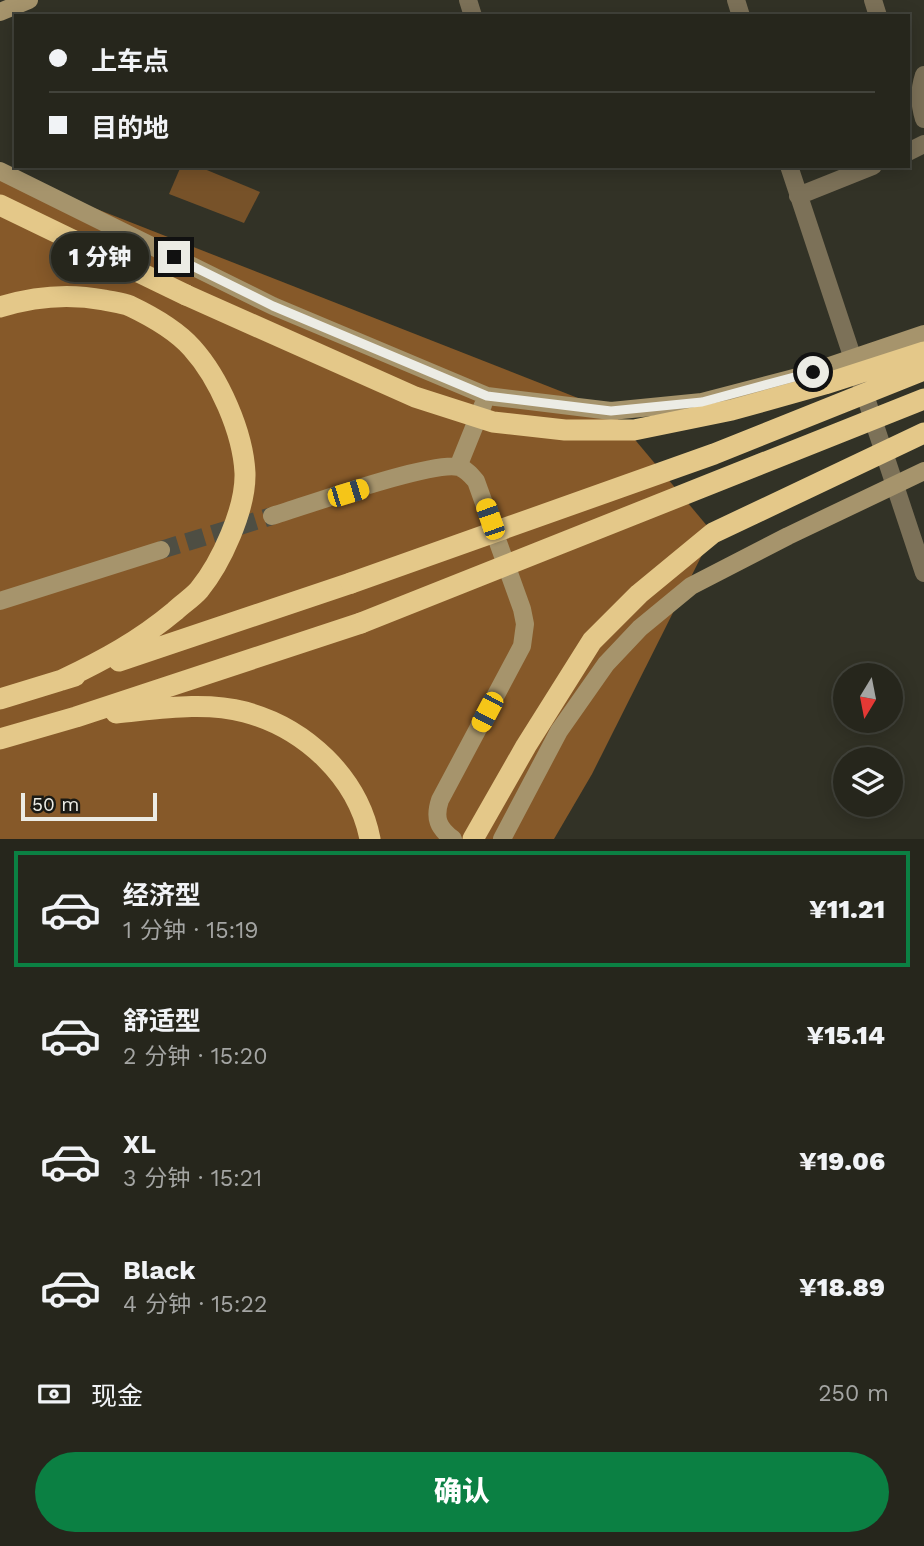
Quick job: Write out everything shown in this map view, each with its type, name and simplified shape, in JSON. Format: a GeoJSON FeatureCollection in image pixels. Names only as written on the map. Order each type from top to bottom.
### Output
{"type":"FeatureCollection","features":[{"type":"Feature","properties":{"kind":"highway"},"geometry":{"type":"LineString","coordinates":[[0,205],[186,295],[415,397],[493,422],[565,430],[634,430],[732,410],[924,352]]}},
{"type":"Feature","properties":{"kind":"highway"},"geometry":{"type":"LineString","coordinates":[[0,307],[54,295],[89,297],[128,305],[165,326],[192,348],[219,388],[237,433],[245,474],[239,511],[222,552],[198,591],[152,630],[117,653],[62,680]]}},
{"type":"Feature","properties":{"kind":"highway"},"geometry":{"type":"LineString","coordinates":[[825,384],[924,346]]}},
{"type":"Feature","properties":{"kind":"highway"},"geometry":{"type":"LineString","coordinates":[[0,699],[351,583],[714,454],[924,370]]}},
{"type":"Feature","properties":{"kind":"highway"},"geometry":{"type":"LineString","coordinates":[[0,739],[76,717],[361,623],[924,400]]}},
{"type":"Feature","properties":{"kind":"highway"},"geometry":{"type":"LineString","coordinates":[[473,839],[526,746],[592,641],[639,594],[713,533],[924,433]]}},
{"type":"Feature","properties":{"kind":"highway"},"geometry":{"type":"LineString","coordinates":[[76,717],[165,708],[217,708],[245,712],[277,724],[335,766],[359,803],[370,839]]}},
{"type":"Feature","properties":{"kind":"street"},"geometry":{"type":"LineString","coordinates":[[0,12],[29,0]]}},
{"type":"Feature","properties":{"kind":"street"},"geometry":{"type":"LineString","coordinates":[[924,75],[917,93],[924,119]]}},
{"type":"Feature","properties":{"kind":"street"},"geometry":{"type":"LineString","coordinates":[[790,168],[924,573]]}},
{"type":"Feature","properties":{"kind":"street"},"geometry":{"type":"LineString","coordinates":[[798,196],[868,168]]}},
{"type":"Feature","properties":{"kind":"street"},"geometry":{"type":"LineString","coordinates":[[0,171],[273,306],[487,396],[611,411],[702,402],[794,378],[924,334]]}},
{"type":"Feature","properties":{"kind":"street"},"geometry":{"type":"LineString","coordinates":[[458,467],[487,396]]}},
{"type":"Feature","properties":{"kind":"street"},"geometry":{"type":"LineString","coordinates":[[272,516],[424,470],[458,467],[469,473],[475,481],[526,624],[522,646],[438,808],[438,824],[453,839]]}},
{"type":"Feature","properties":{"kind":"street"},"geometry":{"type":"LineString","coordinates":[[502,839],[559,732],[606,664],[640,628],[691,586],[924,471]]}},
{"type":"Feature","properties":{"kind":"street"},"geometry":{"type":"LineString","coordinates":[[0,601],[161,550]]}},
{"type":"Feature","properties":{"kind":"shaded area"},"geometry":{"type":"Polygon","coordinates":[[[180,168],[202,168],[260,192],[244,223],[169,194],[180,168]]]}},
{"type":"Feature","properties":{"kind":"shaded area"},"geometry":{"type":"Polygon","coordinates":[[[0,171],[611,411],[713,533],[592,774],[554,839],[0,839],[0,171]]]}},
{"type":"Feature","properties":{"kind":"tunnel"},"geometry":{"type":"LineString","coordinates":[[161,550],[272,516]]}},
{"type":"Feature","properties":{"kind":"route"},"geometry":{"type":"LineString","coordinates":[[174,257],[273,306],[487,396],[611,411],[702,402],[813,372]]}}]}
